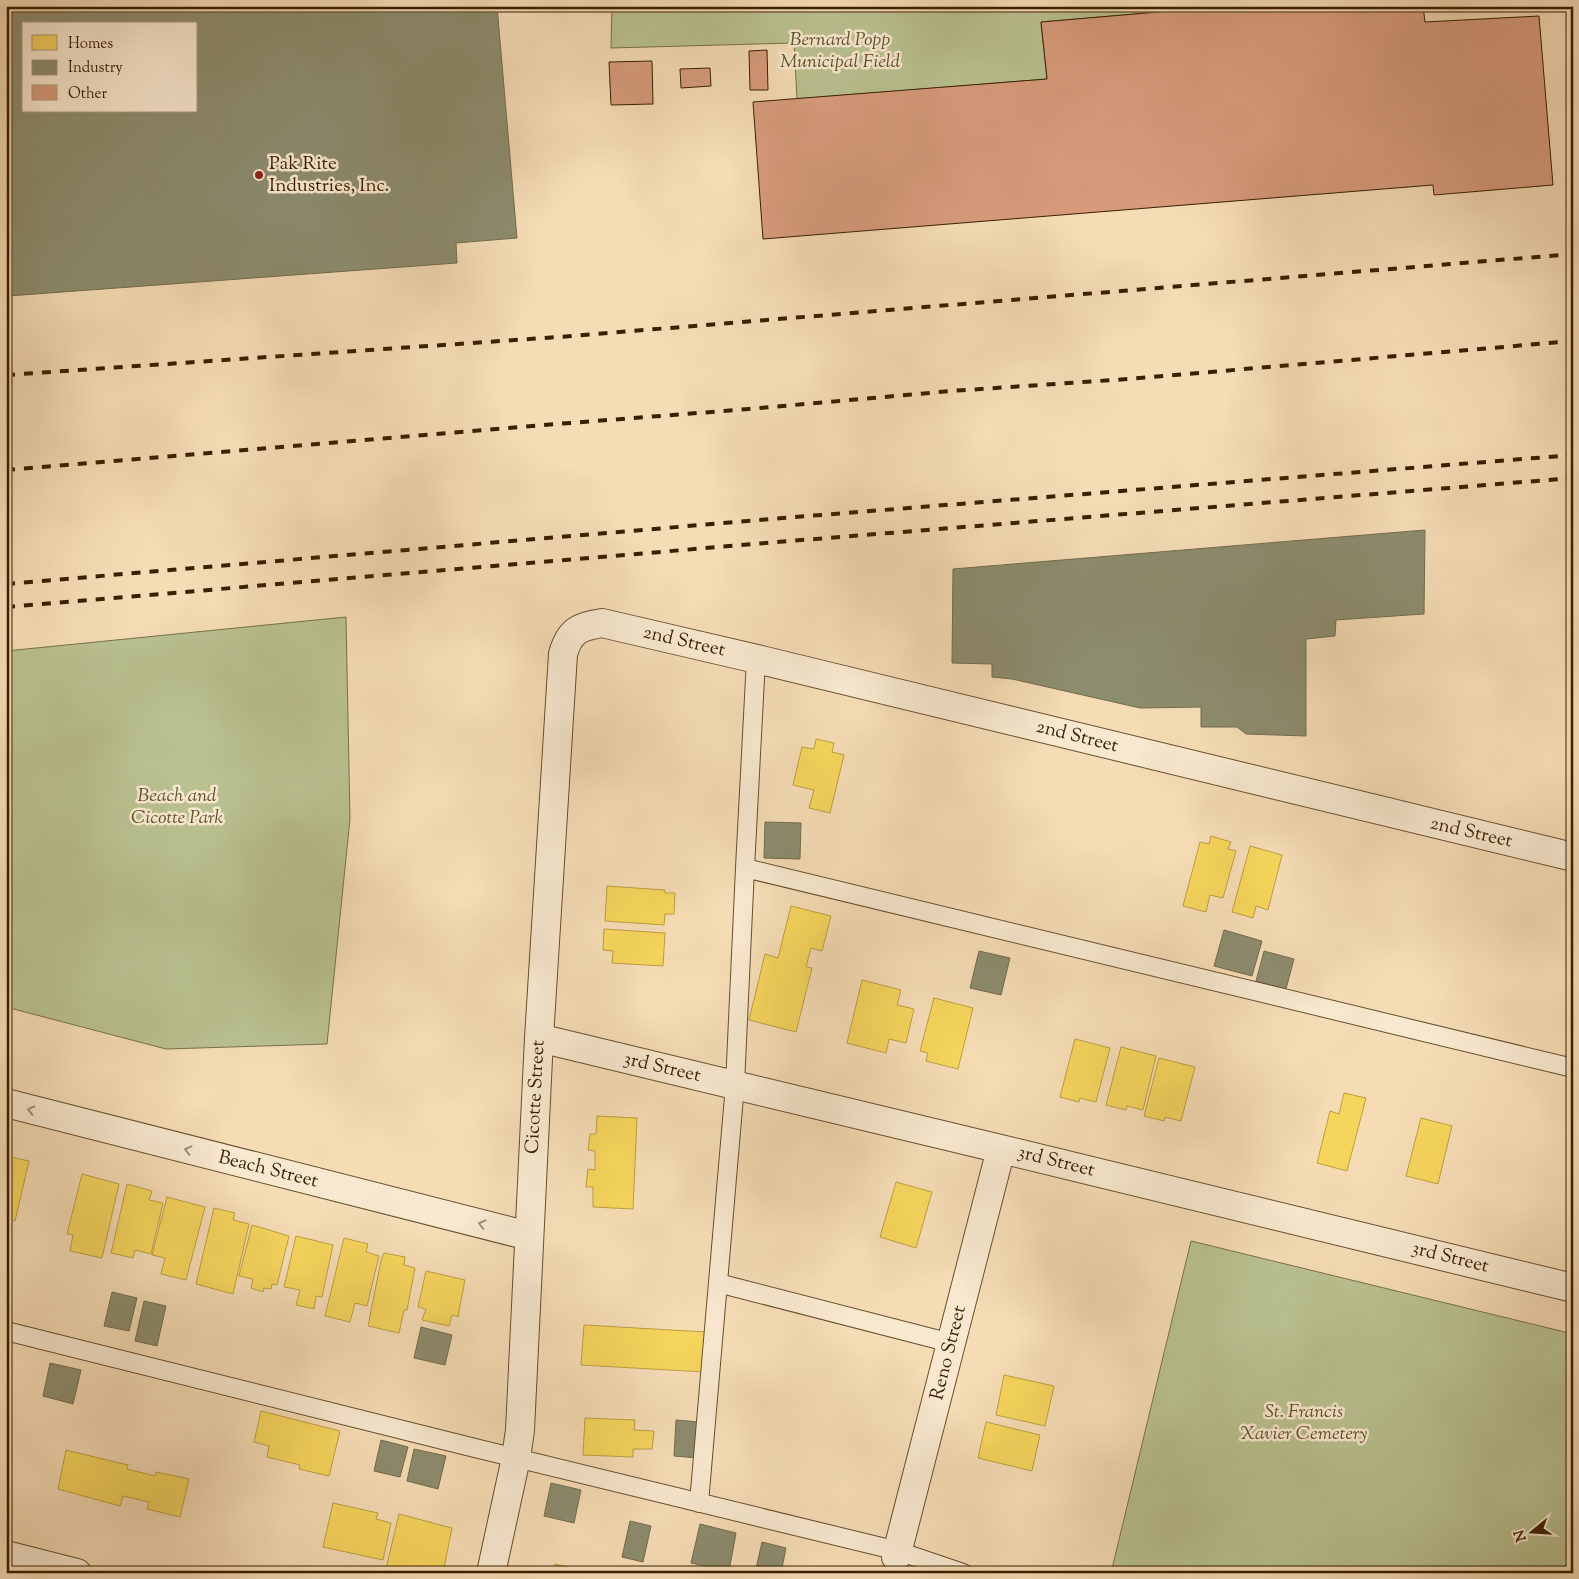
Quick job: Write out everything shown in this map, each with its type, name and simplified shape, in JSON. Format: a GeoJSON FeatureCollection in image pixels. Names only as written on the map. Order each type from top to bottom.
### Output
{"type":"FeatureCollection","features":[{"type":"Feature","properties":{"kind":"street","name":"2nd Street"},"geometry":{"type":"LineString","coordinates":[[582,626],[602,623],[1573,857]]}},
{"type":"Feature","properties":{"kind":"street","name":"Cicotte Street"},"geometry":{"type":"LineString","coordinates":[[491,1573],[516,1458],[520,1430],[539,1038],[563,654],[567,641],[582,626]]}},
{"type":"Feature","properties":{"kind":"street","name":"3rd Street"},"geometry":{"type":"LineString","coordinates":[[539,1038],[1573,1288]]}},
{"type":"Feature","properties":{"kind":"street","name":"Beach Street"},"geometry":{"type":"LineString","coordinates":[[6,1103],[529,1236]]}},
{"type":"Feature","properties":{"kind":"street","name":"Reno Street"},"geometry":{"type":"LineString","coordinates":[[897,1554],[1001,1149]]}},
{"type":"Feature","properties":{"kind":"street"},"geometry":{"type":"LineString","coordinates":[[6,1555],[77,1573]]}},
{"type":"Feature","properties":{"kind":"lane"},"geometry":{"type":"LineString","coordinates":[[699,1503],[735,1085],[756,659]]}},
{"type":"Feature","properties":{"kind":"lane"},"geometry":{"type":"LineString","coordinates":[[745,868],[1573,1068]]}},
{"type":"Feature","properties":{"kind":"lane"},"geometry":{"type":"LineString","coordinates":[[718,1283],[951,1343]]}},
{"type":"Feature","properties":{"kind":"lane"},"geometry":{"type":"LineString","coordinates":[[6,1331],[699,1503],[963,1573]]}},
{"type":"Feature","properties":{"kind":"green space","name":"Bernard Popp Municipal Field"},"geometry":{"type":"Polygon","coordinates":[[[612,6],[1229,6],[1041,22],[1047,79],[797,99],[794,43],[611,48],[612,6]]]}},
{"type":"Feature","properties":{"kind":"green space","name":"Beach and Cicotte Park"},"geometry":{"type":"Polygon","coordinates":[[[346,617],[350,819],[327,1044],[166,1049],[6,1007],[6,651],[346,617]]]}},
{"type":"Feature","properties":{"kind":"green space","name":"St. Francis Xavier Cemetery"},"geometry":{"type":"Polygon","coordinates":[[[1191,1241],[1573,1334],[1573,1573],[1111,1573],[1191,1241]]]}},
{"type":"Feature","properties":{"kind":"building: Homes"},"geometry":{"type":"Polygon","coordinates":[[[816,739],[834,743],[832,752],[844,755],[830,813],[809,808],[814,790],[793,785],[802,747],[814,749],[816,739]]]}},
{"type":"Feature","properties":{"kind":"building: Homes"},"geometry":{"type":"Polygon","coordinates":[[[1211,836],[1231,842],[1228,849],[1236,851],[1223,898],[1210,895],[1206,912],[1183,906],[1200,842],[1209,844],[1211,836]]]}},
{"type":"Feature","properties":{"kind":"building: Homes"},"geometry":{"type":"Polygon","coordinates":[[[1250,846],[1282,855],[1268,910],[1256,906],[1253,918],[1232,912],[1250,846]]]}},
{"type":"Feature","properties":{"kind":"building: Homes"},"geometry":{"type":"Polygon","coordinates":[[[607,886],[665,890],[665,893],[675,893],[674,914],[665,914],[664,925],[605,921],[607,886]]]}},
{"type":"Feature","properties":{"kind":"building: Homes"},"geometry":{"type":"Polygon","coordinates":[[[791,906],[831,916],[822,951],[811,948],[806,967],[812,968],[796,1032],[749,1020],[765,954],[778,958],[791,906]]]}},
{"type":"Feature","properties":{"kind":"building: Homes"},"geometry":{"type":"Polygon","coordinates":[[[604,929],[665,933],[663,966],[612,963],[613,951],[603,950],[604,929]]]}},
{"type":"Feature","properties":{"kind":"building: Homes"},"geometry":{"type":"Polygon","coordinates":[[[862,980],[901,990],[897,1005],[914,1009],[906,1043],[889,1039],[886,1053],[847,1043],[862,980]]]}},
{"type":"Feature","properties":{"kind":"building: Homes"},"geometry":{"type":"Polygon","coordinates":[[[934,998],[973,1008],[958,1069],[926,1061],[928,1053],[920,1051],[934,998]]]}},
{"type":"Feature","properties":{"kind":"building: Homes"},"geometry":{"type":"Polygon","coordinates":[[[1075,1039],[1110,1048],[1096,1102],[1080,1098],[1079,1102],[1060,1097],[1075,1039]]]}},
{"type":"Feature","properties":{"kind":"building: Homes"},"geometry":{"type":"Polygon","coordinates":[[[1121,1047],[1156,1056],[1143,1110],[1127,1106],[1126,1110],[1106,1105],[1121,1047]]]}},
{"type":"Feature","properties":{"kind":"building: Homes"},"geometry":{"type":"Polygon","coordinates":[[[1159,1058],[1195,1067],[1181,1121],[1165,1117],[1164,1121],[1144,1116],[1159,1058]]]}},
{"type":"Feature","properties":{"kind":"building: Homes"},"geometry":{"type":"Polygon","coordinates":[[[1344,1093],[1366,1098],[1347,1171],[1317,1163],[1330,1111],[1339,1114],[1344,1093]]]}},
{"type":"Feature","properties":{"kind":"building: Homes"},"geometry":{"type":"Polygon","coordinates":[[[597,1116],[637,1118],[633,1209],[593,1207],[593,1187],[586,1187],[588,1169],[595,1170],[595,1151],[588,1150],[590,1134],[596,1134],[597,1116]]]}},
{"type":"Feature","properties":{"kind":"building: Homes"},"geometry":{"type":"Polygon","coordinates":[[[1421,1118],[1452,1126],[1438,1184],[1406,1176],[1421,1118]]]}},
{"type":"Feature","properties":{"kind":"building: Homes"},"geometry":{"type":"Polygon","coordinates":[[[6,1156],[29,1161],[15,1221],[6,1219],[6,1156]]]}},
{"type":"Feature","properties":{"kind":"building: Homes"},"geometry":{"type":"Polygon","coordinates":[[[82,1174],[119,1184],[102,1258],[70,1251],[73,1235],[67,1234],[82,1174]]]}},
{"type":"Feature","properties":{"kind":"building: Homes"},"geometry":{"type":"Polygon","coordinates":[[[896,1182],[932,1192],[916,1248],[880,1237],[896,1182]]]}},
{"type":"Feature","properties":{"kind":"building: Homes"},"geometry":{"type":"Polygon","coordinates":[[[127,1184],[152,1191],[149,1200],[163,1203],[151,1254],[135,1250],[133,1258],[111,1253],[127,1184]]]}},
{"type":"Feature","properties":{"kind":"building: Homes"},"geometry":{"type":"Polygon","coordinates":[[[167,1197],[205,1207],[186,1280],[161,1274],[165,1258],[152,1255],[167,1197]]]}},
{"type":"Feature","properties":{"kind":"building: Homes"},"geometry":{"type":"Polygon","coordinates":[[[214,1208],[235,1213],[233,1220],[249,1224],[233,1294],[196,1284],[214,1208]]]}},
{"type":"Feature","properties":{"kind":"building: Homes"},"geometry":{"type":"Polygon","coordinates":[[[252,1225],[289,1236],[277,1285],[272,1284],[271,1289],[264,1288],[263,1292],[251,1288],[253,1279],[239,1276],[252,1225]]]}},
{"type":"Feature","properties":{"kind":"building: Homes"},"geometry":{"type":"Polygon","coordinates":[[[296,1236],[333,1245],[322,1297],[316,1296],[314,1309],[296,1305],[300,1290],[284,1287],[296,1236]]]}},
{"type":"Feature","properties":{"kind":"building: Homes"},"geometry":{"type":"Polygon","coordinates":[[[344,1238],[368,1244],[366,1252],[379,1256],[367,1306],[355,1303],[350,1322],[325,1316],[344,1238]]]}},
{"type":"Feature","properties":{"kind":"building: Homes"},"geometry":{"type":"Polygon","coordinates":[[[384,1253],[405,1257],[404,1265],[415,1268],[407,1310],[404,1310],[399,1333],[368,1326],[384,1253]]]}},
{"type":"Feature","properties":{"kind":"building: Homes"},"geometry":{"type":"Polygon","coordinates":[[[426,1271],[465,1280],[458,1317],[452,1315],[449,1326],[422,1320],[426,1309],[418,1307],[426,1271]]]}},
{"type":"Feature","properties":{"kind":"building: Homes"},"geometry":{"type":"Polygon","coordinates":[[[584,1325],[706,1332],[704,1372],[581,1365],[584,1325]]]}},
{"type":"Feature","properties":{"kind":"building: Homes"},"geometry":{"type":"Polygon","coordinates":[[[1004,1375],[1054,1386],[1045,1426],[996,1415],[1004,1375]]]}},
{"type":"Feature","properties":{"kind":"building: Homes"},"geometry":{"type":"Polygon","coordinates":[[[261,1411],[340,1431],[329,1476],[299,1469],[300,1465],[267,1457],[269,1446],[254,1442],[261,1411]]]}},
{"type":"Feature","properties":{"kind":"building: Homes"},"geometry":{"type":"Polygon","coordinates":[[[585,1418],[635,1420],[634,1430],[654,1431],[652,1449],[633,1449],[633,1457],[583,1455],[585,1418]]]}},
{"type":"Feature","properties":{"kind":"building: Homes"},"geometry":{"type":"Polygon","coordinates":[[[986,1422],[1040,1435],[1032,1471],[978,1458],[986,1422]]]}},
{"type":"Feature","properties":{"kind":"building: Homes"},"geometry":{"type":"Polygon","coordinates":[[[66,1450],[128,1465],[127,1469],[155,1476],[156,1472],[189,1479],[180,1517],[147,1509],[149,1502],[123,1496],[120,1506],[58,1489],[66,1450]]]}},
{"type":"Feature","properties":{"kind":"building: Homes"},"geometry":{"type":"Polygon","coordinates":[[[333,1503],[378,1513],[376,1519],[391,1523],[383,1560],[323,1547],[333,1503]]]}},
{"type":"Feature","properties":{"kind":"building: Homes"},"geometry":{"type":"Polygon","coordinates":[[[399,1514],[452,1528],[443,1573],[412,1567],[411,1573],[386,1569],[399,1514]]]}},
{"type":"Feature","properties":{"kind":"building: Homes"},"geometry":{"type":"Polygon","coordinates":[[[555,1564],[593,1573],[553,1573],[555,1564]]]}},
{"type":"Feature","properties":{"kind":"building: Industry","name":"Pak Rite Industries, Inc."},"geometry":{"type":"Polygon","coordinates":[[[6,6],[497,6],[517,238],[456,243],[457,263],[8,296],[6,277],[6,6]]]}},
{"type":"Feature","properties":{"kind":"building: Industry"},"geometry":{"type":"Polygon","coordinates":[[[1425,530],[1424,614],[1336,620],[1335,636],[1306,639],[1306,736],[1246,734],[1237,727],[1201,727],[1201,707],[1140,708],[1012,679],[992,677],[992,664],[952,663],[953,569],[1425,530]]]}},
{"type":"Feature","properties":{"kind":"building: Industry"},"geometry":{"type":"Polygon","coordinates":[[[765,822],[801,823],[800,859],[764,858],[765,822]]]}},
{"type":"Feature","properties":{"kind":"building: Industry"},"geometry":{"type":"Polygon","coordinates":[[[1224,930],[1262,941],[1252,976],[1214,966],[1224,930]]]}},
{"type":"Feature","properties":{"kind":"building: Industry"},"geometry":{"type":"Polygon","coordinates":[[[979,951],[1010,958],[1001,995],[970,988],[979,951]]]}},
{"type":"Feature","properties":{"kind":"building: Industry"},"geometry":{"type":"Polygon","coordinates":[[[1264,951],[1294,959],[1286,989],[1256,981],[1264,951]]]}},
{"type":"Feature","properties":{"kind":"building: Industry"},"geometry":{"type":"Polygon","coordinates":[[[112,1292],[137,1298],[129,1331],[104,1326],[112,1292]]]}},
{"type":"Feature","properties":{"kind":"building: Industry"},"geometry":{"type":"Polygon","coordinates":[[[144,1301],[166,1306],[157,1346],[135,1341],[144,1301]]]}},
{"type":"Feature","properties":{"kind":"building: Industry"},"geometry":{"type":"Polygon","coordinates":[[[421,1327],[452,1335],[445,1365],[414,1358],[421,1327]]]}},
{"type":"Feature","properties":{"kind":"building: Industry"},"geometry":{"type":"Polygon","coordinates":[[[50,1363],[81,1370],[73,1404],[43,1396],[50,1363]]]}},
{"type":"Feature","properties":{"kind":"building: Industry"},"geometry":{"type":"Polygon","coordinates":[[[676,1420],[700,1422],[698,1458],[674,1456],[676,1420]]]}},
{"type":"Feature","properties":{"kind":"building: Industry"},"geometry":{"type":"Polygon","coordinates":[[[381,1440],[408,1447],[400,1477],[374,1471],[381,1440]]]}},
{"type":"Feature","properties":{"kind":"building: Industry"},"geometry":{"type":"Polygon","coordinates":[[[414,1449],[446,1456],[438,1489],[407,1481],[414,1449]]]}},
{"type":"Feature","properties":{"kind":"building: Industry"},"geometry":{"type":"Polygon","coordinates":[[[551,1483],[581,1490],[574,1523],[544,1516],[551,1483]]]}},
{"type":"Feature","properties":{"kind":"building: Industry"},"geometry":{"type":"Polygon","coordinates":[[[630,1521],[651,1526],[643,1562],[622,1557],[630,1521]]]}},
{"type":"Feature","properties":{"kind":"building: Industry"},"geometry":{"type":"Polygon","coordinates":[[[700,1524],[736,1533],[729,1571],[691,1563],[700,1524]]]}},
{"type":"Feature","properties":{"kind":"building: Industry"},"geometry":{"type":"Polygon","coordinates":[[[762,1542],[786,1548],[781,1573],[755,1573],[762,1542]]]}},
{"type":"Feature","properties":{"kind":"building: Industry"},"geometry":{"type":"Polygon","coordinates":[[[895,1567],[919,1573],[893,1573],[895,1567]]]}},
{"type":"Feature","properties":{"kind":"building: Other"},"geometry":{"type":"Polygon","coordinates":[[[1229,6],[1423,6],[1425,22],[1539,16],[1553,185],[1434,195],[1433,185],[763,239],[753,102],[1047,79],[1041,22],[1229,6]]]}},
{"type":"Feature","properties":{"kind":"building: Other"},"geometry":{"type":"Polygon","coordinates":[[[767,50],[768,90],[750,90],[749,51],[767,50]]]}},
{"type":"Feature","properties":{"kind":"building: Other"},"geometry":{"type":"Polygon","coordinates":[[[652,61],[653,104],[611,105],[609,62],[652,61]]]}},
{"type":"Feature","properties":{"kind":"building: Other"},"geometry":{"type":"Polygon","coordinates":[[[710,68],[711,86],[681,88],[680,69],[710,68]]]}},
{"type":"Feature","properties":{"kind":"railway"},"geometry":{"type":"LineString","coordinates":[[6,375],[559,337],[1573,254]]}},
{"type":"Feature","properties":{"kind":"railway"},"geometry":{"type":"LineString","coordinates":[[6,470],[1573,341]]}},
{"type":"Feature","properties":{"kind":"railway"},"geometry":{"type":"LineString","coordinates":[[6,584],[783,518],[1573,455]]}},
{"type":"Feature","properties":{"kind":"railway"},"geometry":{"type":"LineString","coordinates":[[6,607],[1573,478]]}},
{"type":"Feature","properties":{"kind":"place","name":"Pak Rite Industries, Inc."},"geometry":{"type":"Point","coordinates":[259,175]}}]}
